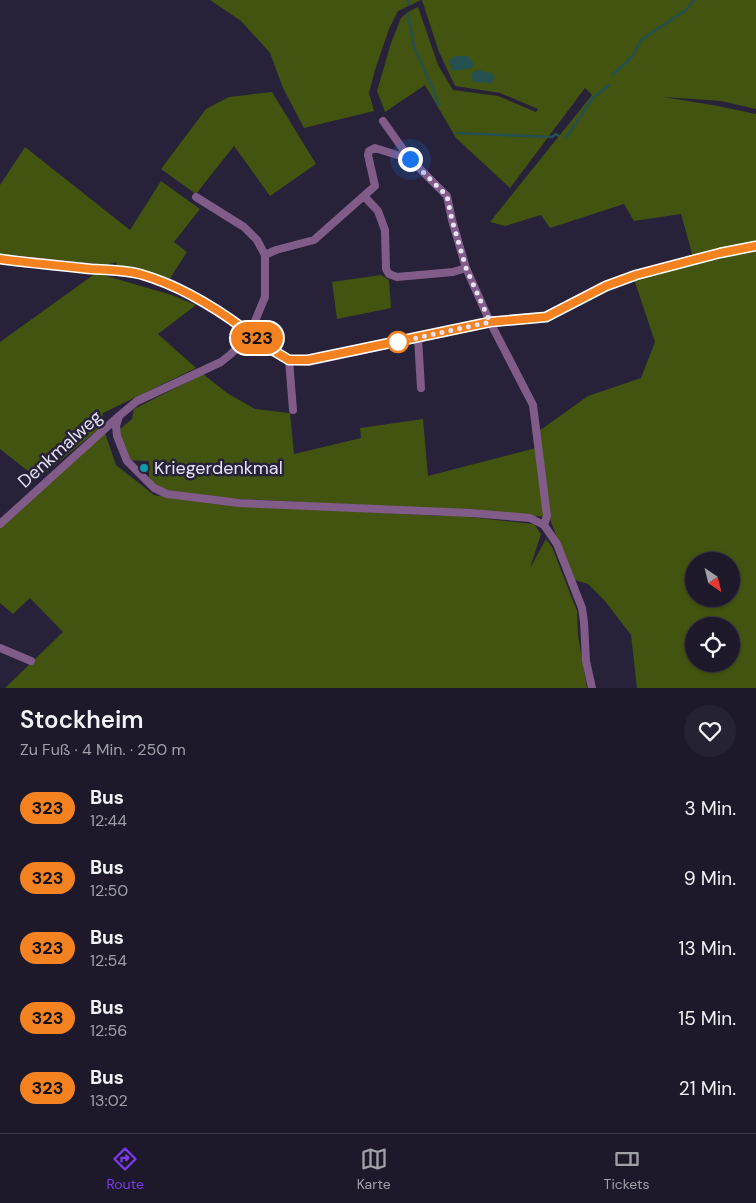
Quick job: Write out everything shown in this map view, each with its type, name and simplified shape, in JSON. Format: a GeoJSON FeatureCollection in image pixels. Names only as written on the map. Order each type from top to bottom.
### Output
{"type":"FeatureCollection","features":[{"type":"Feature","properties":{"kind":"street"},"geometry":{"type":"LineString","coordinates":[[383,121],[410,159],[447,196],[466,268],[490,322],[533,405],[547,516],[544,525]]}},
{"type":"Feature","properties":{"kind":"street"},"geometry":{"type":"LineString","coordinates":[[265,255],[276,250],[314,240],[375,186],[368,155],[369,151],[375,148],[410,159]]}},
{"type":"Feature","properties":{"kind":"street"},"geometry":{"type":"LineString","coordinates":[[364,196],[378,211],[385,230],[386,269],[389,274],[397,277],[452,272],[466,268]]}},
{"type":"Feature","properties":{"kind":"street"},"geometry":{"type":"LineString","coordinates":[[196,197],[244,227],[257,240],[265,255],[266,297],[250,332]]}},
{"type":"Feature","properties":{"kind":"street"},"geometry":{"type":"LineString","coordinates":[[0,259],[138,274],[172,285],[229,318],[269,348],[289,360],[308,360],[490,322],[546,317],[606,286],[636,275],[720,253],[756,246]]}},
{"type":"Feature","properties":{"kind":"street","name":"Denkmalweg"},"geometry":{"type":"LineString","coordinates":[[0,524],[138,401],[221,362],[231,354],[250,332]]}},
{"type":"Feature","properties":{"kind":"street"},"geometry":{"type":"LineString","coordinates":[[418,338],[421,388]]}},
{"type":"Feature","properties":{"kind":"street"},"geometry":{"type":"LineString","coordinates":[[289,360],[293,410]]}},
{"type":"Feature","properties":{"kind":"street"},"geometry":{"type":"LineString","coordinates":[[119,416],[116,426],[117,436],[128,461],[154,488],[166,494],[239,503],[471,513],[530,518],[544,525],[557,544],[574,587],[584,622],[586,661],[592,688]]}},
{"type":"Feature","properties":{"kind":"street"},"geometry":{"type":"LineString","coordinates":[[0,648],[31,661]]}},
{"type":"Feature","properties":{"kind":"green space"},"geometry":{"type":"Polygon","coordinates":[[[210,0],[421,0],[398,11],[389,29],[369,93],[374,111],[304,128],[283,88],[270,53],[241,21],[210,0]]]}},
{"type":"Feature","properties":{"kind":"green space"},"geometry":{"type":"Polygon","coordinates":[[[422,0],[756,0],[756,109],[721,101],[664,97],[756,114],[756,243],[693,257],[681,214],[634,221],[624,204],[550,228],[541,215],[505,226],[490,222],[592,95],[585,88],[510,188],[456,138],[425,85],[385,112],[377,91],[391,43],[401,18],[418,7],[438,65],[453,90],[498,96],[536,112],[538,109],[500,93],[455,86],[439,52],[422,0]]]}},
{"type":"Feature","properties":{"kind":"green space"},"geometry":{"type":"Polygon","coordinates":[[[272,92],[316,164],[270,196],[234,146],[196,194],[161,169],[206,109],[229,97],[272,92]]]}},
{"type":"Feature","properties":{"kind":"green space"},"geometry":{"type":"Polygon","coordinates":[[[25,147],[130,230],[161,181],[200,209],[174,242],[187,252],[169,280],[115,267],[117,262],[103,266],[0,254],[0,185],[25,147]]]}},
{"type":"Feature","properties":{"kind":"green space"},"geometry":{"type":"Polygon","coordinates":[[[756,250],[756,688],[637,688],[631,635],[605,601],[588,584],[575,580],[568,568],[549,516],[539,431],[588,396],[641,378],[655,342],[634,279],[756,250]]]}},
{"type":"Feature","properties":{"kind":"green space"},"geometry":{"type":"Polygon","coordinates":[[[96,273],[172,295],[196,305],[158,334],[196,368],[103,413],[100,428],[38,479],[0,449],[0,342],[96,273]]]}},
{"type":"Feature","properties":{"kind":"green space"},"geometry":{"type":"Polygon","coordinates":[[[381,275],[389,280],[391,308],[337,319],[332,282],[381,275]]]}},
{"type":"Feature","properties":{"kind":"green space"},"geometry":{"type":"Polygon","coordinates":[[[203,374],[227,393],[255,409],[290,413],[294,454],[361,438],[360,428],[423,419],[428,476],[536,448],[545,517],[469,509],[469,517],[534,524],[541,534],[530,568],[546,539],[552,547],[577,611],[578,635],[587,688],[5,688],[63,632],[30,598],[13,614],[0,603],[0,528],[105,433],[116,465],[154,495],[214,504],[441,516],[443,509],[223,498],[154,488],[149,478],[149,461],[123,460],[114,434],[132,419],[134,409],[203,374]]]}},
{"type":"Feature","properties":{"kind":"shaded area"},"geometry":{"type":"Polygon","coordinates":[[[456,56],[467,56],[474,63],[472,68],[452,71],[449,60],[456,56]]]}},
{"type":"Feature","properties":{"kind":"shaded area"},"geometry":{"type":"Polygon","coordinates":[[[477,70],[490,73],[495,77],[492,83],[473,82],[471,74],[477,70]]]}},
{"type":"Feature","properties":{"kind":"waterway"},"geometry":{"type":"LineString","coordinates":[[408,0],[408,5]]}},
{"type":"Feature","properties":{"kind":"waterway"},"geometry":{"type":"LineString","coordinates":[[612,75],[632,57],[641,40],[686,10],[694,0]]}},
{"type":"Feature","properties":{"kind":"waterway"},"geometry":{"type":"LineString","coordinates":[[408,15],[414,47],[438,105]]}},
{"type":"Feature","properties":{"kind":"waterway"},"geometry":{"type":"LineString","coordinates":[[566,138],[592,99],[609,85]]}},
{"type":"Feature","properties":{"kind":"waterway"},"geometry":{"type":"LineString","coordinates":[[457,133],[552,137],[556,134],[559,136]]}},
{"type":"Feature","properties":{"kind":"bus line","name":"323"},"geometry":{"type":"LineString","coordinates":[[0,259],[112,270],[155,279],[194,296],[229,318],[244,329],[243,334],[246,338],[250,339],[255,336],[269,348],[289,360],[308,360],[490,322],[546,317],[606,286],[636,275],[720,253],[756,246]]}},
{"type":"Feature","properties":{"kind":"place","name":"Kriegerdenkmal"},"geometry":{"type":"Point","coordinates":[144,468]}},
{"type":"Feature","properties":{"kind":"route"},"geometry":{"type":"LineString","coordinates":[[398,342],[490,322],[466,268],[447,196],[410,159]]}}]}
